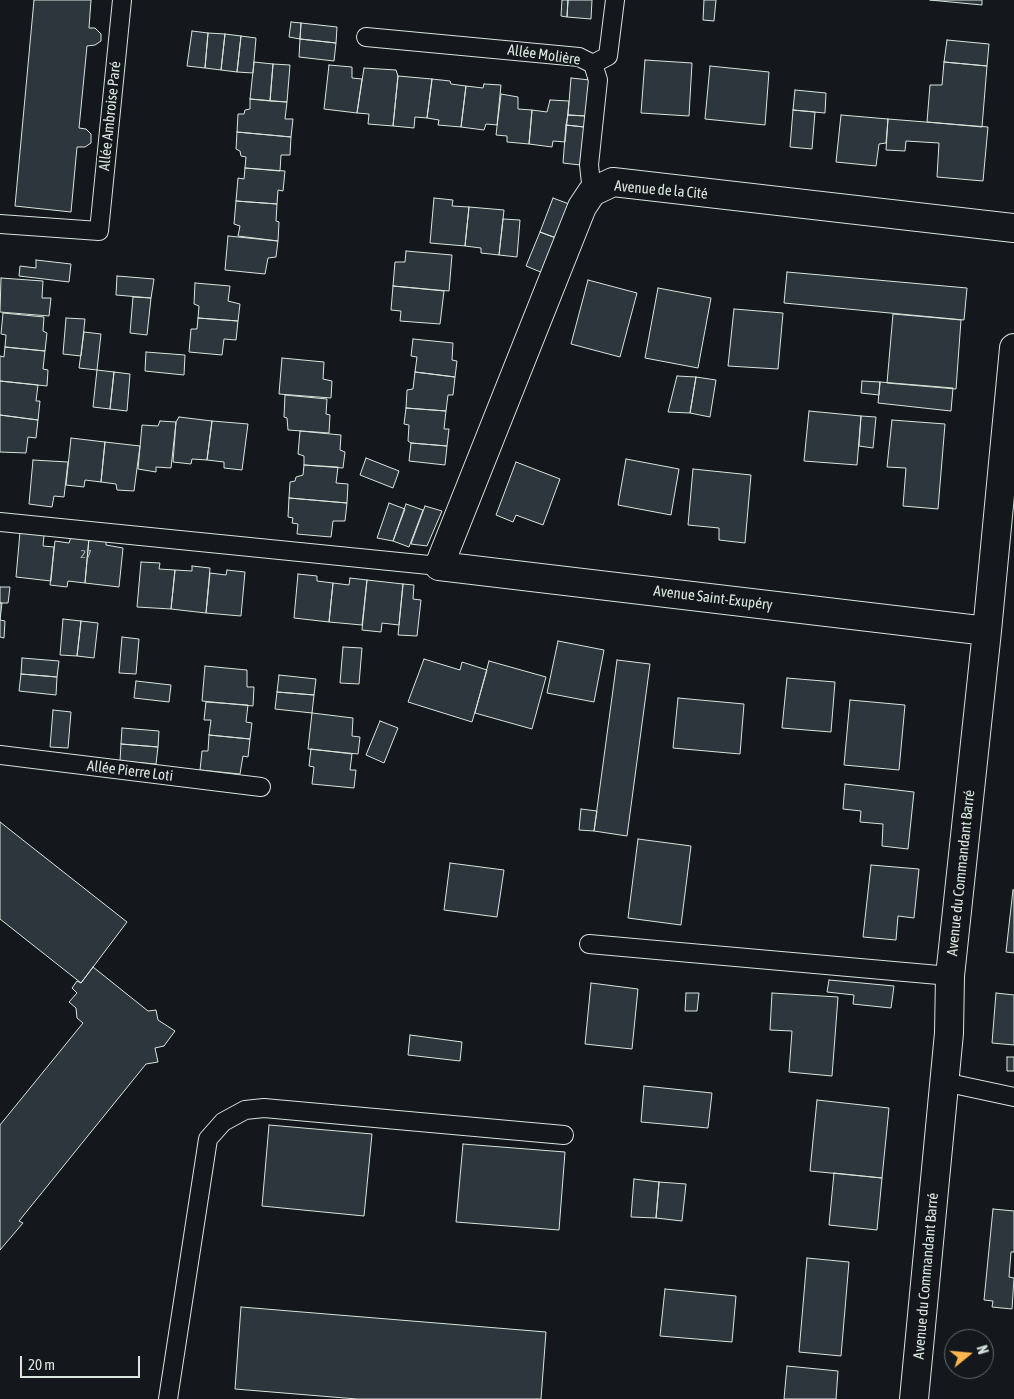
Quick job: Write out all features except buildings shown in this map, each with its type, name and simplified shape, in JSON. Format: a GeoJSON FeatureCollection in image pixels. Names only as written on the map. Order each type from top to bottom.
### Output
{"type":"FeatureCollection","features":[{"type":"Feature","properties":{"kind":"street","name":"Avenue de la Cité"},"geometry":{"type":"LineString","coordinates":[[439,566],[582,207],[592,192],[614,182],[1014,228]]}},
{"type":"Feature","properties":{"kind":"street","name":"Avenue du Commandant Barré"},"geometry":{"type":"LineString","coordinates":[[914,1399],[949,1033],[950,976],[987,631],[1014,348]]}},
{"type":"Feature","properties":{"kind":"street","name":"Avenue Saint-Exupéry"},"geometry":{"type":"LineString","coordinates":[[439,566],[987,631]]}},
{"type":"Feature","properties":{"kind":"lane","name":"Allée Ambroise Paré"},"geometry":{"type":"LineString","coordinates":[[0,224],[99,231],[122,0]]}},
{"type":"Feature","properties":{"kind":"lane"},"geometry":{"type":"LineString","coordinates":[[593,64],[608,56],[614,0]]}},
{"type":"Feature","properties":{"kind":"lane","name":"Allée Molière"},"geometry":{"type":"LineString","coordinates":[[366,37],[579,57],[593,64],[598,80],[589,165],[592,192]]}},
{"type":"Feature","properties":{"kind":"lane"},"geometry":{"type":"LineString","coordinates":[[0,522],[439,566]]}},
{"type":"Feature","properties":{"kind":"lane","name":"Allée Pierre Loti"},"geometry":{"type":"LineString","coordinates":[[0,755],[260,787]]}},
{"type":"Feature","properties":{"kind":"lane"},"geometry":{"type":"LineString","coordinates":[[589,944],[950,976]]}},
{"type":"Feature","properties":{"kind":"lane"},"geometry":{"type":"LineString","coordinates":[[944,1082],[1014,1097]]}},
{"type":"Feature","properties":{"kind":"lane"},"geometry":{"type":"LineString","coordinates":[[168,1399],[208,1139],[223,1122],[245,1110],[264,1108],[564,1135]]}}]}
